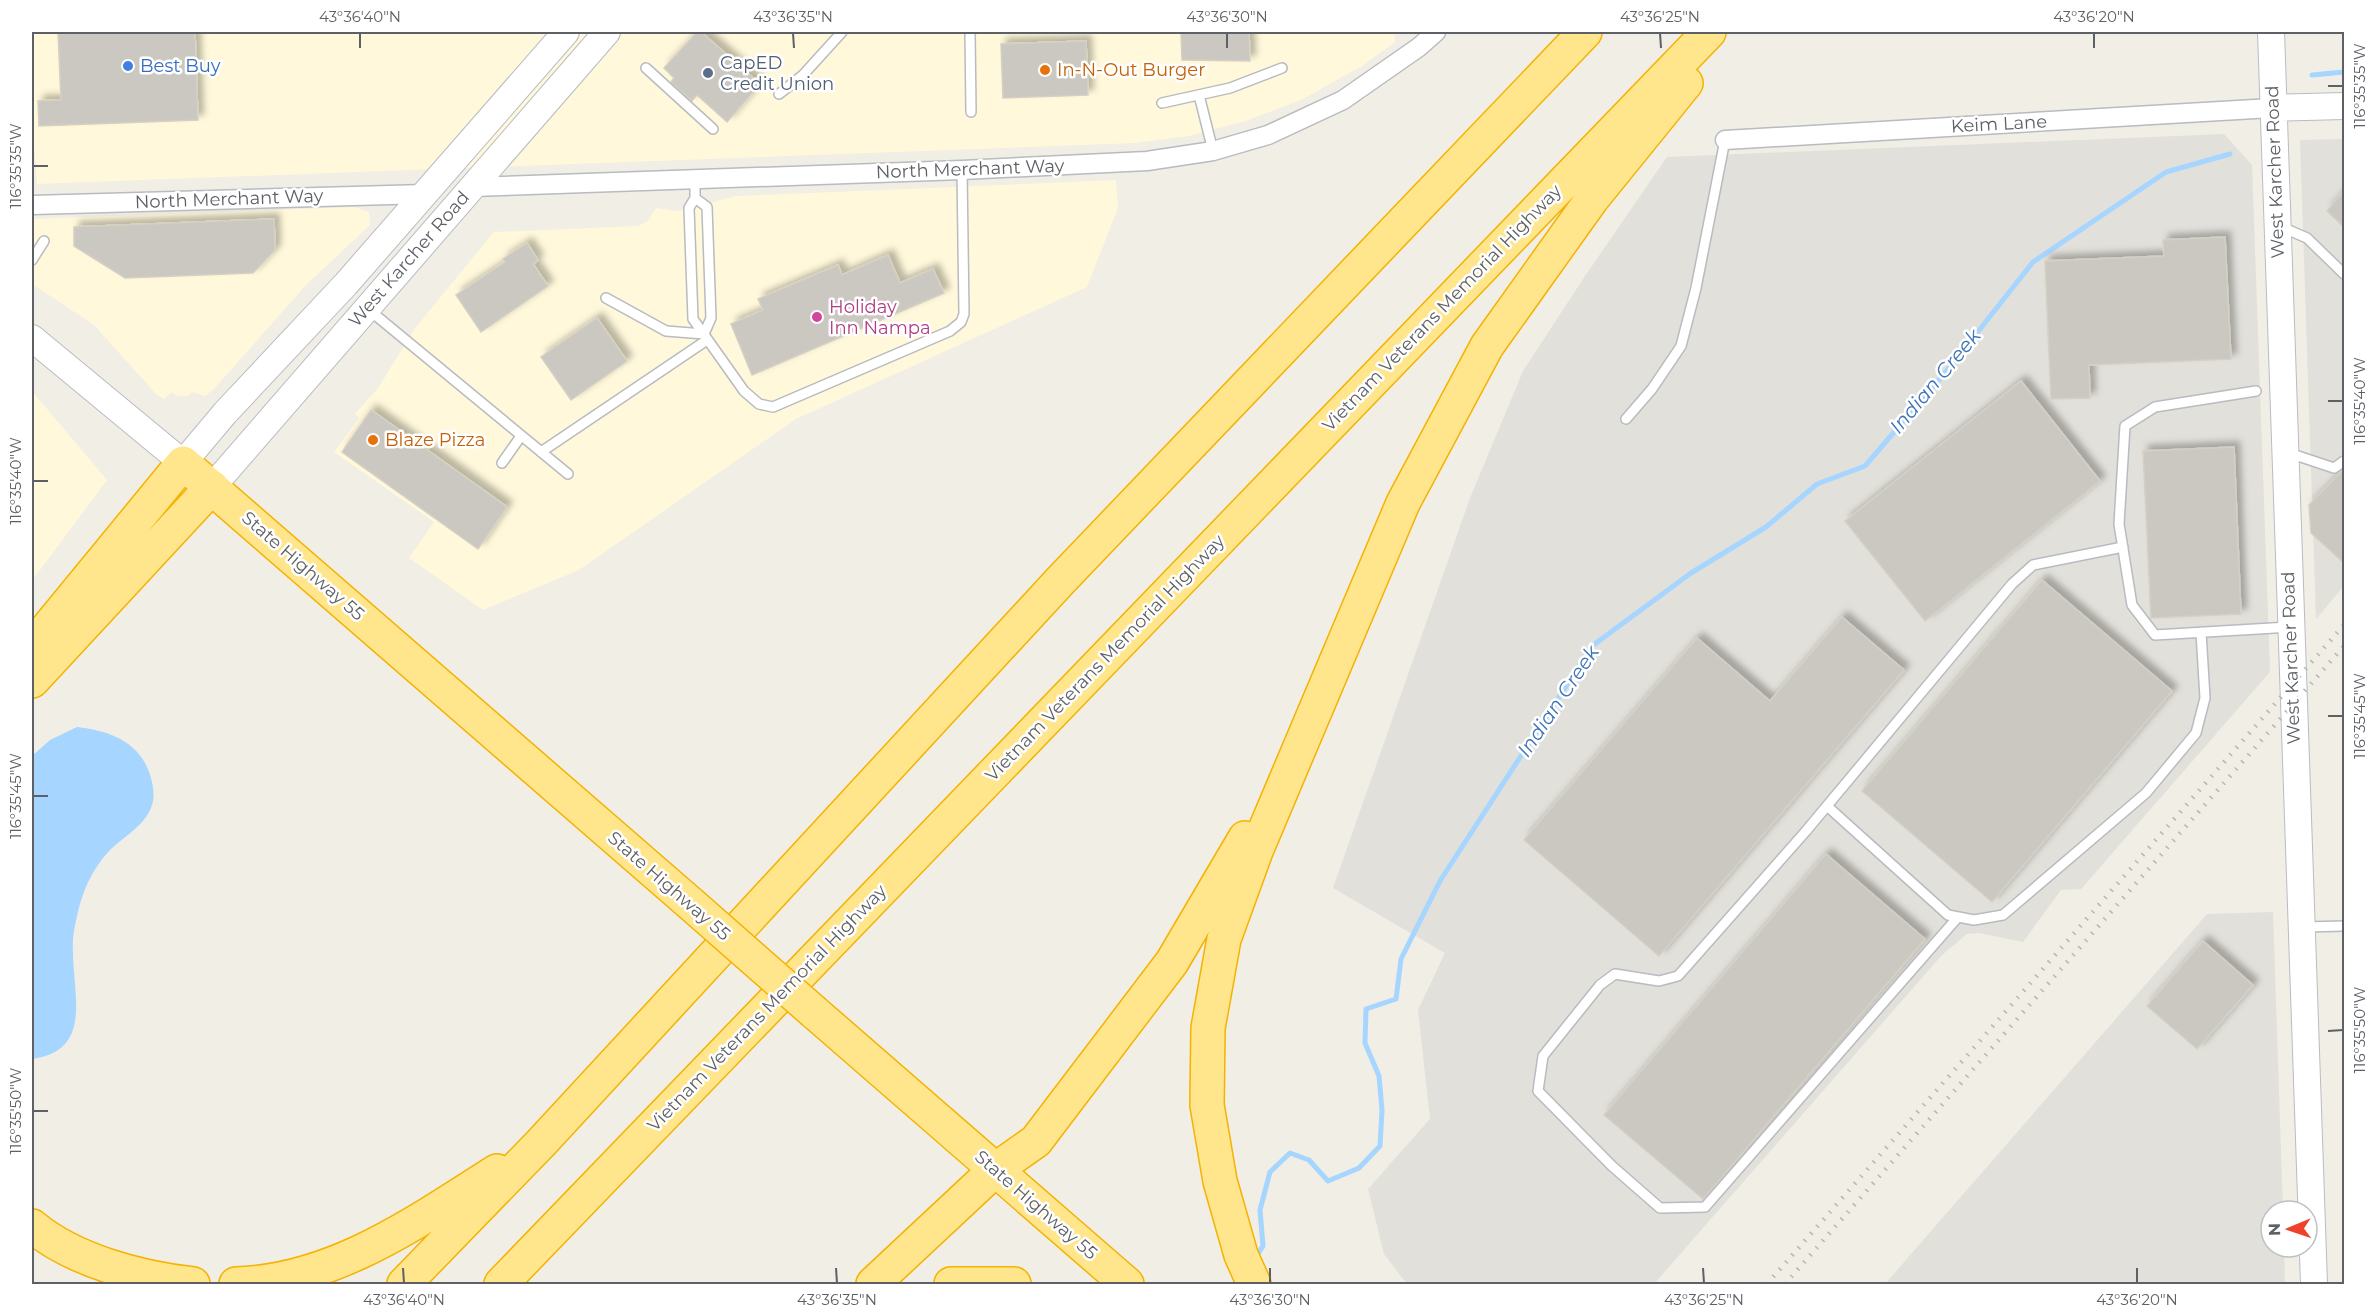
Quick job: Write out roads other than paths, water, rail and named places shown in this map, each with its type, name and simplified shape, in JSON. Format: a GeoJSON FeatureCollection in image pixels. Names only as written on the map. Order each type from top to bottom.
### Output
{"type":"FeatureCollection","features":[{"type":"Feature","properties":{"kind":"highway"},"geometry":{"type":"LineString","coordinates":[[405,1284],[541,1143],[1052,588],[1586,32]]}},
{"type":"Feature","properties":{"kind":"highway","name":"Vietnam Veterans Memorial Highway"},"geometry":{"type":"LineString","coordinates":[[501,1284],[1709,32]]}},
{"type":"Feature","properties":{"kind":"highway"},"geometry":{"type":"LineString","coordinates":[[873,1284],[995,1170],[1036,1141],[1172,962],[1242,845],[1403,503],[1487,346],[1592,199],[1728,32]]}},
{"type":"Feature","properties":{"kind":"highway"},"geometry":{"type":"LineString","coordinates":[[32,646],[183,463]]}},
{"type":"Feature","properties":{"kind":"highway","name":"State Highway 55"},"geometry":{"type":"LineString","coordinates":[[183,463],[1127,1284]]}},
{"type":"Feature","properties":{"kind":"highway"},"geometry":{"type":"LineString","coordinates":[[32,681],[212,487]]}},
{"type":"Feature","properties":{"kind":"highway"},"geometry":{"type":"LineString","coordinates":[[1254,1284],[1240,1255],[1220,1181],[1207,1105],[1208,1028],[1224,939],[1256,851],[1403,503]]}},
{"type":"Feature","properties":{"kind":"highway"},"geometry":{"type":"LineString","coordinates":[[236,1284],[257,1284],[308,1273],[360,1254],[541,1143]]}},
{"type":"Feature","properties":{"kind":"highway"},"geometry":{"type":"LineString","coordinates":[[32,1226],[92,1260],[155,1280],[194,1284]]}},
{"type":"Feature","properties":{"kind":"highway"},"geometry":{"type":"LineString","coordinates":[[954,1284],[1014,1284]]}},
{"type":"Feature","properties":{"kind":"main road","name":"West Karcher Road"},"geometry":{"type":"LineString","coordinates":[[183,463],[225,413],[426,194],[566,32]]}},
{"type":"Feature","properties":{"kind":"main road","name":"West Karcher Road"},"geometry":{"type":"LineString","coordinates":[[212,487],[607,32]]}},
{"type":"Feature","properties":{"kind":"main road","name":"West Karcher Road"},"geometry":{"type":"LineString","coordinates":[[2271,32],[2283,451],[2314,1284]]}},
{"type":"Feature","properties":{"kind":"main road"},"geometry":{"type":"LineString","coordinates":[[471,187],[476,160],[549,74],[547,53]]}},
{"type":"Feature","properties":{"kind":"main road"},"geometry":{"type":"LineString","coordinates":[[2272,108],[2344,106]]}},
{"type":"Feature","properties":{"kind":"main road"},"geometry":{"type":"LineString","coordinates":[[32,338],[183,463]]}},
{"type":"Feature","properties":{"kind":"street","name":"North Merchant Way"},"geometry":{"type":"LineString","coordinates":[[471,187],[695,189],[962,170],[1147,161],[1213,151],[1268,135],[1343,100],[1419,39],[1436,32]]}},
{"type":"Feature","properties":{"kind":"street","name":"Keim Lane"},"geometry":{"type":"LineString","coordinates":[[1725,140],[2272,108]]}},
{"type":"Feature","properties":{"kind":"street","name":"North Merchant Way"},"geometry":{"type":"LineString","coordinates":[[32,205],[426,194]]}},
{"type":"Feature","properties":{"kind":"lane"},"geometry":{"type":"LineString","coordinates":[[779,94],[803,75],[842,32]]}},
{"type":"Feature","properties":{"kind":"lane"},"geometry":{"type":"LineString","coordinates":[[970,32],[971,112]]}},
{"type":"Feature","properties":{"kind":"lane"},"geometry":{"type":"LineString","coordinates":[[646,68],[713,129]]}},
{"type":"Feature","properties":{"kind":"lane"},"geometry":{"type":"LineString","coordinates":[[1162,103],[1230,88],[1282,68]]}},
{"type":"Feature","properties":{"kind":"lane"},"geometry":{"type":"LineString","coordinates":[[1199,95],[1213,151]]}},
{"type":"Feature","properties":{"kind":"lane"},"geometry":{"type":"LineString","coordinates":[[1626,419],[1652,389],[1681,346],[1696,288],[1725,140]]}},
{"type":"Feature","properties":{"kind":"lane"},"geometry":{"type":"LineString","coordinates":[[695,189],[689,208],[693,319],[744,391],[759,404],[773,407],[957,327],[964,314],[962,170]]}},
{"type":"Feature","properties":{"kind":"lane"},"geometry":{"type":"LineString","coordinates":[[541,452],[705,337],[711,318],[707,207],[695,189]]}},
{"type":"Feature","properties":{"kind":"lane"},"geometry":{"type":"LineString","coordinates":[[2277,225],[2307,238],[2344,274]]}},
{"type":"Feature","properties":{"kind":"lane"},"geometry":{"type":"LineString","coordinates":[[32,260],[44,241]]}},
{"type":"Feature","properties":{"kind":"lane"},"geometry":{"type":"LineString","coordinates":[[606,298],[666,331],[705,337]]}},
{"type":"Feature","properties":{"kind":"lane"},"geometry":{"type":"LineString","coordinates":[[366,308],[568,474]]}},
{"type":"Feature","properties":{"kind":"lane"},"geometry":{"type":"LineString","coordinates":[[2256,391],[2155,407],[2125,426],[2119,524],[2132,605],[2155,635],[2290,627]]}},
{"type":"Feature","properties":{"kind":"lane"},"geometry":{"type":"LineString","coordinates":[[502,464],[521,436]]}},
{"type":"Feature","properties":{"kind":"lane"},"geometry":{"type":"LineString","coordinates":[[2283,451],[2334,468],[2344,461]]}},
{"type":"Feature","properties":{"kind":"lane"},"geometry":{"type":"LineString","coordinates":[[1958,917],[1705,1207],[1660,1208],[1612,1166],[1538,1090],[1543,1056],[1600,985],[1615,974],[1659,981],[1678,976],[1827,806],[2012,584],[2033,565],[2123,547]]}},
{"type":"Feature","properties":{"kind":"lane"},"geometry":{"type":"LineString","coordinates":[[1827,806],[1948,915],[1974,920],[2003,915],[2146,793],[2196,733],[2205,698],[2201,632]]}},
{"type":"Feature","properties":{"kind":"lane"},"geometry":{"type":"LineString","coordinates":[[2301,927],[2344,926]]}},
{"type":"Feature","properties":{"kind":"water"},"geometry":{"type":"Polygon","coordinates":[[[77,727],[113,735],[132,747],[146,766],[152,781],[153,798],[145,819],[109,851],[98,865],[88,881],[82,898],[73,938],[76,1003],[72,1033],[64,1045],[51,1054],[32,1059],[32,756],[50,740],[77,727]]]}},
{"type":"Feature","properties":{"kind":"waterway","name":"Indian Creek"},"geometry":{"type":"LineString","coordinates":[[2312,75],[2344,72]]}},
{"type":"Feature","properties":{"kind":"waterway","name":"Indian Creek"},"geometry":{"type":"LineString","coordinates":[[1255,1258],[1263,1246],[1260,1210],[1270,1172],[1290,1153],[1309,1160],[1328,1181],[1359,1168],[1380,1146],[1382,1110],[1379,1076],[1365,1043],[1366,1009],[1396,999],[1401,959],[1440,881],[1592,646],[1691,573],[1766,527],[1817,484],[1865,466],[1950,367],[2033,262],[2166,172],[2230,154]]}},
{"type":"Feature","properties":{"kind":"railway"},"geometry":{"type":"LineString","coordinates":[[1767,1284],[2344,625]]}},
{"type":"Feature","properties":{"kind":"railway"},"geometry":{"type":"LineString","coordinates":[[1785,1284],[2344,646]]}},
{"type":"Feature","properties":{"kind":"place","name":"Best Buy"},"geometry":{"type":"Point","coordinates":[128,66]}},
{"type":"Feature","properties":{"kind":"place","name":"In-N-Out Burger"},"geometry":{"type":"Point","coordinates":[1045,70]}},
{"type":"Feature","properties":{"kind":"place","name":"CapED Credit Union"},"geometry":{"type":"Point","coordinates":[708,73]}},
{"type":"Feature","properties":{"kind":"place","name":"Holiday Inn Nampa"},"geometry":{"type":"Point","coordinates":[817,317]}},
{"type":"Feature","properties":{"kind":"place","name":"Blaze Pizza"},"geometry":{"type":"Point","coordinates":[373,440]}}]}
